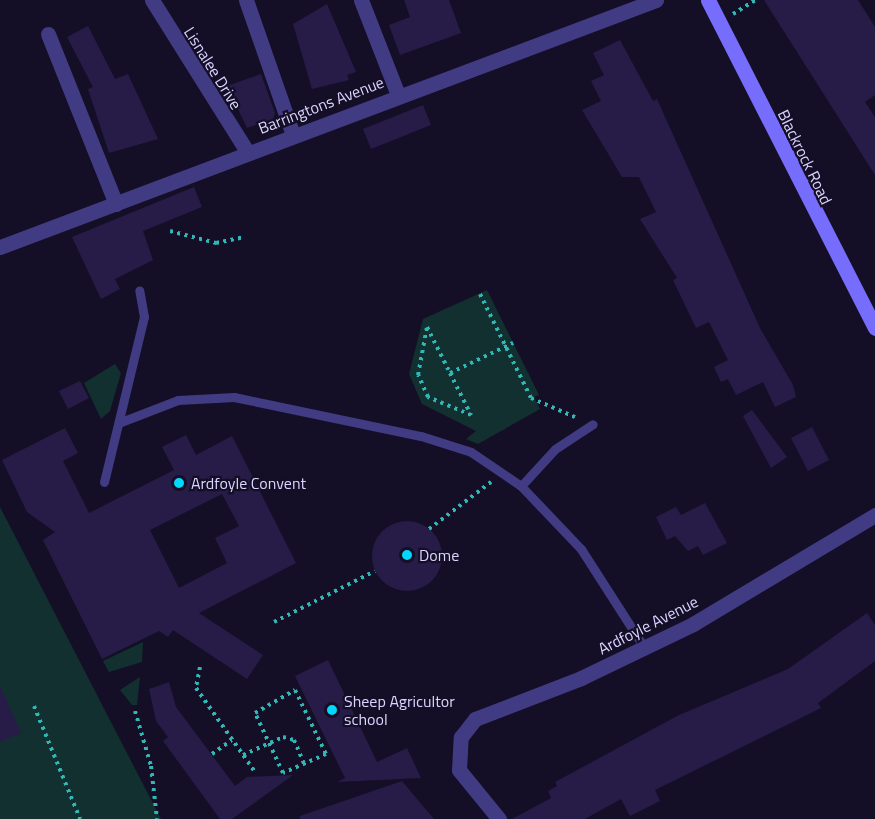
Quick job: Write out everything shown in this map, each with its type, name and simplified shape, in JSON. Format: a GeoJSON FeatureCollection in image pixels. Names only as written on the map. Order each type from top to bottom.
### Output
{"type":"FeatureCollection","features":[{"type":"Feature","properties":{"kind":"street","name":"Lisnalee Drive"},"geometry":{"type":"LineString","coordinates":[[152,0],[248,153]]}},
{"type":"Feature","properties":{"kind":"street"},"geometry":{"type":"LineString","coordinates":[[246,0],[293,135]]}},
{"type":"Feature","properties":{"kind":"street"},"geometry":{"type":"LineString","coordinates":[[361,0],[398,95]]}},
{"type":"Feature","properties":{"kind":"street","name":"Barringtons Avenue"},"geometry":{"type":"LineString","coordinates":[[0,247],[398,95],[656,0]]}},
{"type":"Feature","properties":{"kind":"street","name":"Blackrock Road"},"geometry":{"type":"LineString","coordinates":[[708,0],[875,328]]}},
{"type":"Feature","properties":{"kind":"street"},"geometry":{"type":"LineString","coordinates":[[48,34],[116,204]]}},
{"type":"Feature","properties":{"kind":"street","name":"Ardfoyle Avenue"},"geometry":{"type":"LineString","coordinates":[[499,819],[459,770],[461,737],[475,719],[644,647],[754,590],[875,515]]}},
{"type":"Feature","properties":{"kind":"lane"},"geometry":{"type":"LineString","coordinates":[[104,482],[121,423],[144,316],[140,290]]}},
{"type":"Feature","properties":{"kind":"lane"},"geometry":{"type":"LineString","coordinates":[[121,423],[178,399],[234,397],[447,443],[503,473],[520,486],[581,549],[644,647]]}},
{"type":"Feature","properties":{"kind":"lane"},"geometry":{"type":"LineString","coordinates":[[520,486],[555,449],[593,424]]}},
{"type":"Feature","properties":{"kind":"path"},"geometry":{"type":"LineString","coordinates":[[730,16],[755,0]]}},
{"type":"Feature","properties":{"kind":"path"},"geometry":{"type":"LineString","coordinates":[[170,231],[216,243],[244,237]]}},
{"type":"Feature","properties":{"kind":"path"},"geometry":{"type":"LineString","coordinates":[[480,294],[531,398],[593,424]]}},
{"type":"Feature","properties":{"kind":"path"},"geometry":{"type":"LineString","coordinates":[[427,327],[441,355],[450,373],[471,415],[428,398],[418,375],[427,327]]}},
{"type":"Feature","properties":{"kind":"path"},"geometry":{"type":"LineString","coordinates":[[450,373],[513,343]]}},
{"type":"Feature","properties":{"kind":"path"},"geometry":{"type":"LineString","coordinates":[[429,529],[503,473]]}},
{"type":"Feature","properties":{"kind":"path"},"geometry":{"type":"LineString","coordinates":[[274,622],[375,572]]}},
{"type":"Feature","properties":{"kind":"path"},"geometry":{"type":"LineString","coordinates":[[200,667],[196,688],[255,772]]}},
{"type":"Feature","properties":{"kind":"path"},"geometry":{"type":"LineString","coordinates":[[295,690],[326,754],[283,772],[268,744],[255,713],[295,690]]}},
{"type":"Feature","properties":{"kind":"path"},"geometry":{"type":"LineString","coordinates":[[34,706],[80,819]]}},
{"type":"Feature","properties":{"kind":"path"},"geometry":{"type":"LineString","coordinates":[[135,711],[152,766],[157,819]]}},
{"type":"Feature","properties":{"kind":"path"},"geometry":{"type":"LineString","coordinates":[[243,755],[283,737],[294,740],[304,763]]}},
{"type":"Feature","properties":{"kind":"path"},"geometry":{"type":"LineString","coordinates":[[212,754],[232,740]]}},
{"type":"Feature","properties":{"kind":"green space"},"geometry":{"type":"Polygon","coordinates":[[[487,290],[539,395],[534,397],[540,409],[478,444],[466,439],[476,431],[422,404],[409,374],[423,319],[487,290]]]}},
{"type":"Feature","properties":{"kind":"green space"},"geometry":{"type":"Polygon","coordinates":[[[115,364],[121,373],[110,411],[101,419],[84,383],[115,364]]]}},
{"type":"Feature","properties":{"kind":"green space"},"geometry":{"type":"Polygon","coordinates":[[[0,507],[161,819],[0,819],[0,507]]]}},
{"type":"Feature","properties":{"kind":"green space"},"geometry":{"type":"Polygon","coordinates":[[[143,642],[142,662],[109,672],[103,661],[143,642]]]}},
{"type":"Feature","properties":{"kind":"green space"},"geometry":{"type":"Polygon","coordinates":[[[140,677],[137,705],[132,705],[120,690],[140,677]]]}},
{"type":"Feature","properties":{"kind":"building"},"geometry":{"type":"Polygon","coordinates":[[[404,0],[449,0],[461,33],[400,55],[389,25],[410,17],[404,0]]]}},
{"type":"Feature","properties":{"kind":"building"},"geometry":{"type":"Polygon","coordinates":[[[764,0],[858,0],[875,27],[875,95],[865,102],[875,117],[875,175],[764,0]]]}},
{"type":"Feature","properties":{"kind":"building"},"geometry":{"type":"Polygon","coordinates":[[[327,4],[356,72],[347,75],[349,80],[312,89],[293,24],[327,4]]]}},
{"type":"Feature","properties":{"kind":"building"},"geometry":{"type":"Polygon","coordinates":[[[88,26],[115,79],[128,74],[158,139],[109,153],[88,89],[93,87],[67,37],[88,26]]]}},
{"type":"Feature","properties":{"kind":"building"},"geometry":{"type":"Polygon","coordinates":[[[620,40],[653,101],[657,99],[760,328],[793,385],[796,397],[775,407],[763,382],[736,395],[728,379],[721,382],[714,367],[728,360],[709,322],[696,328],[673,280],[677,278],[640,219],[656,212],[639,177],[622,177],[582,110],[601,101],[591,81],[604,75],[593,53],[620,40]]]}},
{"type":"Feature","properties":{"kind":"building"},"geometry":{"type":"Polygon","coordinates":[[[261,74],[275,113],[273,119],[247,128],[227,86],[261,74]]]}},
{"type":"Feature","properties":{"kind":"building"},"geometry":{"type":"Polygon","coordinates":[[[423,105],[431,125],[371,149],[363,129],[423,105]]]}},
{"type":"Feature","properties":{"kind":"building"},"geometry":{"type":"Polygon","coordinates":[[[194,187],[202,207],[143,231],[153,260],[115,279],[120,289],[101,299],[72,237],[194,187]]]}},
{"type":"Feature","properties":{"kind":"building"},"geometry":{"type":"Polygon","coordinates":[[[80,381],[89,398],[68,409],[59,391],[80,381]]]}},
{"type":"Feature","properties":{"kind":"building"},"geometry":{"type":"Polygon","coordinates":[[[752,410],[787,457],[771,468],[743,416],[752,410]]]}},
{"type":"Feature","properties":{"kind":"building"},"geometry":{"type":"Polygon","coordinates":[[[812,427],[829,460],[808,471],[791,438],[812,427]]]}},
{"type":"Feature","properties":{"kind":"building"},"geometry":{"type":"Polygon","coordinates":[[[65,428],[78,453],[63,461],[89,513],[174,470],[162,447],[186,435],[196,455],[232,436],[296,563],[199,613],[263,655],[247,679],[173,630],[168,637],[159,631],[102,659],[43,540],[55,532],[27,512],[2,460],[65,428]],[[222,494],[150,530],[179,588],[227,563],[215,538],[239,526],[222,494]]]}},
{"type":"Feature","properties":{"kind":"building"},"geometry":{"type":"Polygon","coordinates":[[[705,503],[727,543],[703,555],[698,546],[688,551],[675,536],[667,540],[656,517],[676,507],[681,515],[705,503]]]}},
{"type":"Feature","properties":{"kind":"building","name":"Dome"},"geometry":{"type":"Polygon","coordinates":[[[407,521],[420,524],[432,531],[439,543],[442,556],[439,569],[432,581],[420,588],[407,591],[394,588],[382,581],[375,569],[372,556],[375,543],[382,531],[394,524],[407,521]]]}},
{"type":"Feature","properties":{"kind":"building"},"geometry":{"type":"Polygon","coordinates":[[[867,613],[875,625],[875,661],[818,703],[821,708],[655,790],[660,801],[630,816],[621,799],[585,819],[512,819],[551,798],[548,791],[557,786],[555,782],[679,715],[788,669],[867,613]]]}},
{"type":"Feature","properties":{"kind":"building","name":"Sheep Agricultor school"},"geometry":{"type":"Polygon","coordinates":[[[328,660],[377,762],[407,748],[421,778],[337,782],[345,778],[295,676],[328,660]]]}},
{"type":"Feature","properties":{"kind":"building"},"geometry":{"type":"Polygon","coordinates":[[[169,682],[176,707],[235,786],[247,777],[293,775],[232,819],[220,819],[163,741],[168,737],[156,721],[149,689],[169,682]]]}},
{"type":"Feature","properties":{"kind":"building"},"geometry":{"type":"Polygon","coordinates":[[[0,686],[21,733],[0,742],[0,686]]]}},
{"type":"Feature","properties":{"kind":"building"},"geometry":{"type":"Polygon","coordinates":[[[402,781],[434,819],[300,819],[300,816],[402,781]]]}},
{"type":"Feature","properties":{"kind":"place","name":"Ardfoyle Convent"},"geometry":{"type":"Point","coordinates":[179,483]}},
{"type":"Feature","properties":{"kind":"place","name":"Dome"},"geometry":{"type":"Point","coordinates":[407,555]}},
{"type":"Feature","properties":{"kind":"place","name":"Sheep Agricultor school"},"geometry":{"type":"Point","coordinates":[332,710]}}]}
